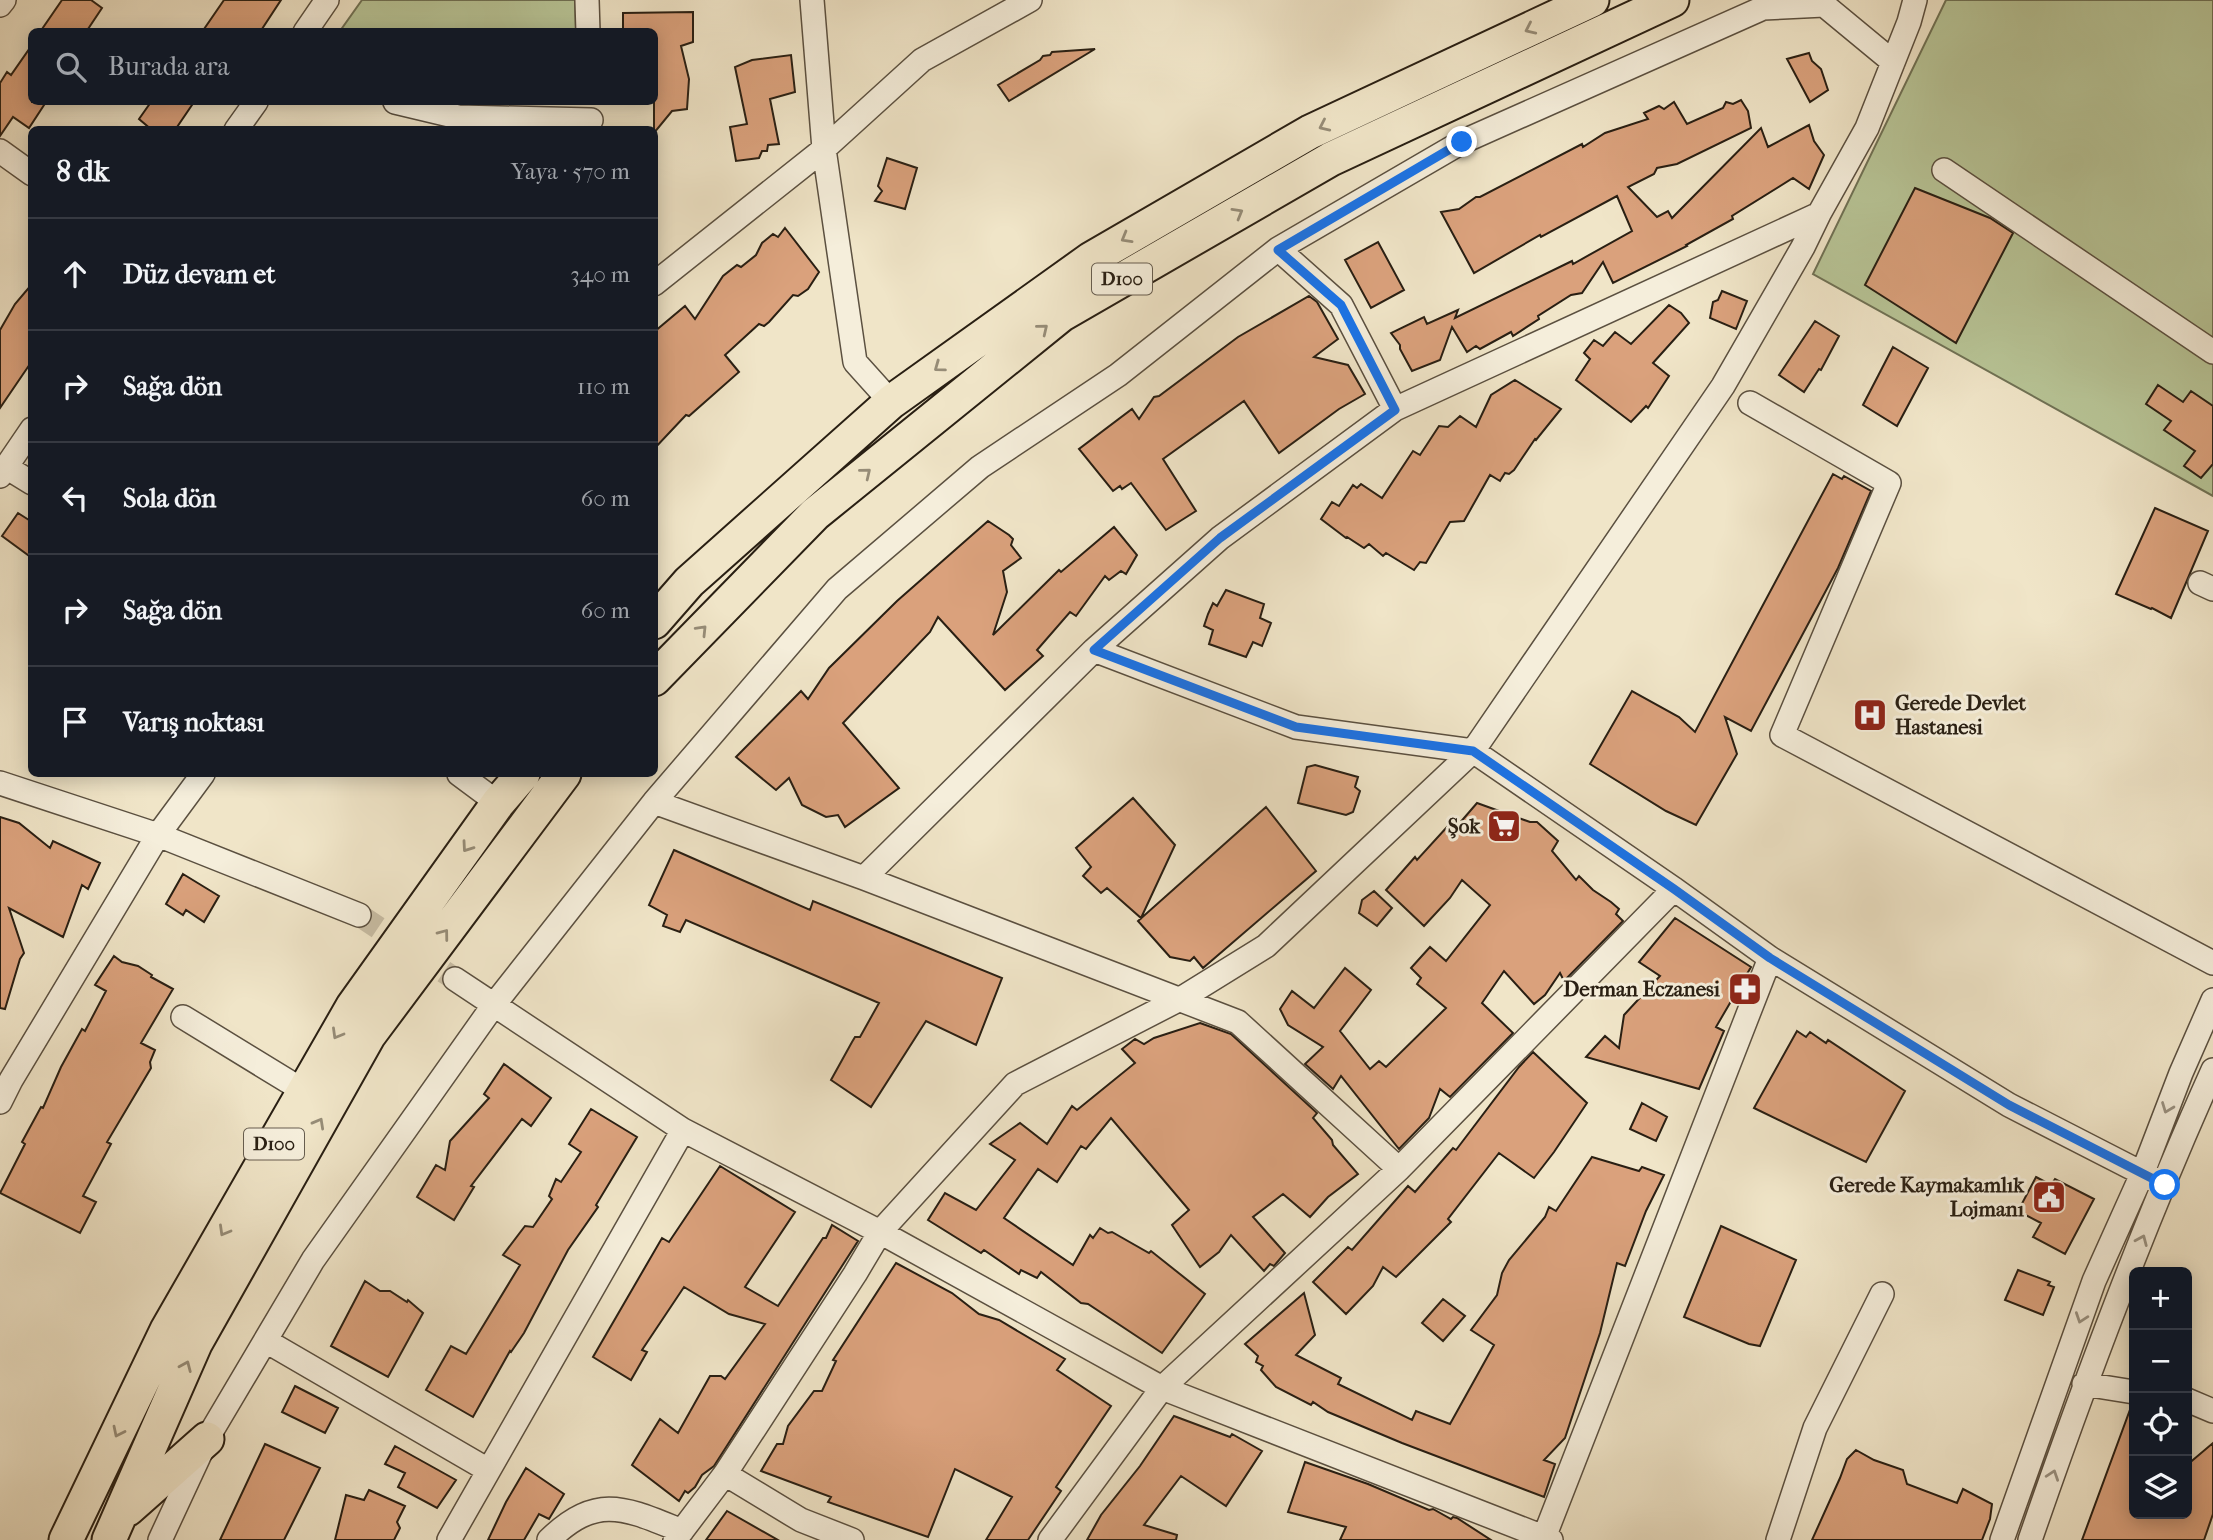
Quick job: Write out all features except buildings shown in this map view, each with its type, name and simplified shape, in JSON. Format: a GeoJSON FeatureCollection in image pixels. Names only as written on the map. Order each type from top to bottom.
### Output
{"type":"FeatureCollection","features":[{"type":"Feature","properties":{"kind":"highway","name":"D100"},"geometry":{"type":"LineString","coordinates":[[658,675],[815,514],[1061,315],[1331,159],[1672,0]]}},
{"type":"Feature","properties":{"kind":"highway","name":"D100"},"geometry":{"type":"LineString","coordinates":[[658,617],[689,582],[891,402],[1091,259],[1310,132],[1585,2]]}},
{"type":"Feature","properties":{"kind":"highway","name":"D100"},"geometry":{"type":"LineString","coordinates":[[66,1540],[167,1330],[353,1006],[498,803],[520,777]]}},
{"type":"Feature","properties":{"kind":"highway","name":"D100"},"geometry":{"type":"LineString","coordinates":[[115,1528],[195,1344],[369,1034],[562,777]]}},
{"type":"Feature","properties":{"kind":"highway"},"geometry":{"type":"LineString","coordinates":[[115,1528],[207,1439]]}},
{"type":"Feature","properties":{"kind":"street"},"geometry":{"type":"LineString","coordinates":[[0,5],[4,0]]}},
{"type":"Feature","properties":{"kind":"street"},"geometry":{"type":"LineString","coordinates":[[308,28],[327,0]]}},
{"type":"Feature","properties":{"kind":"street"},"geometry":{"type":"LineString","coordinates":[[587,0],[588,28]]}},
{"type":"Feature","properties":{"kind":"street"},"geometry":{"type":"LineString","coordinates":[[812,0],[824,149],[855,362],[891,402]]}},
{"type":"Feature","properties":{"kind":"street"},"geometry":{"type":"LineString","coordinates":[[658,281],[824,149],[922,60],[1030,0]]}},
{"type":"Feature","properties":{"kind":"street"},"geometry":{"type":"LineString","coordinates":[[549,1540],[570,1521],[585,1513],[602,1510],[628,1510],[679,1536],[725,1474],[880,1232],[1016,1084],[1182,999],[1266,946],[1473,751],[1723,386],[1803,247],[1867,128],[1909,22],[1915,0]]}},
{"type":"Feature","properties":{"kind":"street"},"geometry":{"type":"LineString","coordinates":[[160,1540],[207,1439],[313,1260],[492,1006],[654,802],[837,589],[980,467],[1118,375],[1278,250],[1462,142],[1763,8],[1824,5],[1893,62]]}},
{"type":"Feature","properties":{"kind":"street"},"geometry":{"type":"LineString","coordinates":[[239,126],[254,105]]}},
{"type":"Feature","properties":{"kind":"street"},"geometry":{"type":"LineString","coordinates":[[408,105],[458,117],[590,117]]}},
{"type":"Feature","properties":{"kind":"street"},"geometry":{"type":"LineString","coordinates":[[0,151],[28,171]]}},
{"type":"Feature","properties":{"kind":"street"},"geometry":{"type":"LineString","coordinates":[[1944,170],[2213,352]]}},
{"type":"Feature","properties":{"kind":"street"},"geometry":{"type":"LineString","coordinates":[[864,878],[1094,650],[1220,538],[1395,410],[1819,214]]}},
{"type":"Feature","properties":{"kind":"street"},"geometry":{"type":"LineString","coordinates":[[1278,250],[1341,305],[1395,410]]}},
{"type":"Feature","properties":{"kind":"street"},"geometry":{"type":"LineString","coordinates":[[1750,403],[1889,483],[1782,735],[2213,963]]}},
{"type":"Feature","properties":{"kind":"street"},"geometry":{"type":"LineString","coordinates":[[28,435],[3,471],[28,481]]}},
{"type":"Feature","properties":{"kind":"street"},"geometry":{"type":"LineString","coordinates":[[1094,650],[1296,727],[1473,751],[1770,958],[2009,1105],[2165,1185]]}},
{"type":"Feature","properties":{"kind":"street"},"geometry":{"type":"LineString","coordinates":[[0,1102],[5,1078],[158,835],[201,777]]}},
{"type":"Feature","properties":{"kind":"street"},"geometry":{"type":"LineString","coordinates":[[463,777],[498,803]]}},
{"type":"Feature","properties":{"kind":"street"},"geometry":{"type":"LineString","coordinates":[[0,783],[158,835],[359,915]]}},
{"type":"Feature","properties":{"kind":"street"},"geometry":{"type":"LineString","coordinates":[[654,802],[864,878],[1237,1022],[1399,1169]]}},
{"type":"Feature","properties":{"kind":"street"},"geometry":{"type":"LineString","coordinates":[[1050,1540],[1162,1388],[1399,1169],[1674,889]]}},
{"type":"Feature","properties":{"kind":"street"},"geometry":{"type":"LineString","coordinates":[[455,979],[492,1006],[683,1129],[880,1232],[1162,1388],[1546,1539],[1770,958]]}},
{"type":"Feature","properties":{"kind":"street"},"geometry":{"type":"LineString","coordinates":[[2003,1540],[2094,1281],[2143,1172],[2181,1073],[2213,1000]]}},
{"type":"Feature","properties":{"kind":"street"},"geometry":{"type":"LineString","coordinates":[[183,1017],[304,1091]]}},
{"type":"Feature","properties":{"kind":"street"},"geometry":{"type":"LineString","coordinates":[[2031,1540],[2084,1384],[2119,1292],[2211,1081],[2181,1073]]}},
{"type":"Feature","properties":{"kind":"street"},"geometry":{"type":"LineString","coordinates":[[449,1540],[683,1129]]}},
{"type":"Feature","properties":{"kind":"street"},"geometry":{"type":"LineString","coordinates":[[1778,1540],[1815,1428],[1882,1294]]}},
{"type":"Feature","properties":{"kind":"street"},"geometry":{"type":"LineString","coordinates":[[265,1341],[488,1470]]}},
{"type":"Feature","properties":{"kind":"street"},"geometry":{"type":"LineString","coordinates":[[2084,1384],[2129,1391]]}},
{"type":"Feature","properties":{"kind":"street"},"geometry":{"type":"LineString","coordinates":[[2192,1402],[2213,1411]]}},
{"type":"Feature","properties":{"kind":"street"},"geometry":{"type":"LineString","coordinates":[[725,1474],[802,1520],[852,1540]]}},
{"type":"Feature","properties":{"kind":"green space"},"geometry":{"type":"Polygon","coordinates":[[[362,0],[575,0],[576,28],[342,28],[362,0]]]}},
{"type":"Feature","properties":{"kind":"green space"},"geometry":{"type":"Polygon","coordinates":[[[1946,0],[2213,0],[2213,496],[1813,274],[1946,0]]]}},
{"type":"Feature","properties":{"kind":"tunnel"},"geometry":{"type":"LineString","coordinates":[[359,915],[455,979]]}},
{"type":"Feature","properties":{"kind":"place","name":"Gerede Devlet Hastanesi"},"geometry":{"type":"Point","coordinates":[1870,715]}},
{"type":"Feature","properties":{"kind":"place","name":"Şok"},"geometry":{"type":"Point","coordinates":[1504,826]}},
{"type":"Feature","properties":{"kind":"place","name":"Derman Eczanesi"},"geometry":{"type":"Point","coordinates":[1745,989]}},
{"type":"Feature","properties":{"kind":"place","name":"Gerede Kaymakamlık Lojmanı"},"geometry":{"type":"Point","coordinates":[2049,1197]}},
{"type":"Feature","properties":{"kind":"route"},"geometry":{"type":"LineString","coordinates":[[1462,142],[1278,250],[1341,305],[1395,410],[1220,538],[1094,650],[1296,727],[1473,751],[1770,958],[2009,1105],[2165,1185]]}}]}
